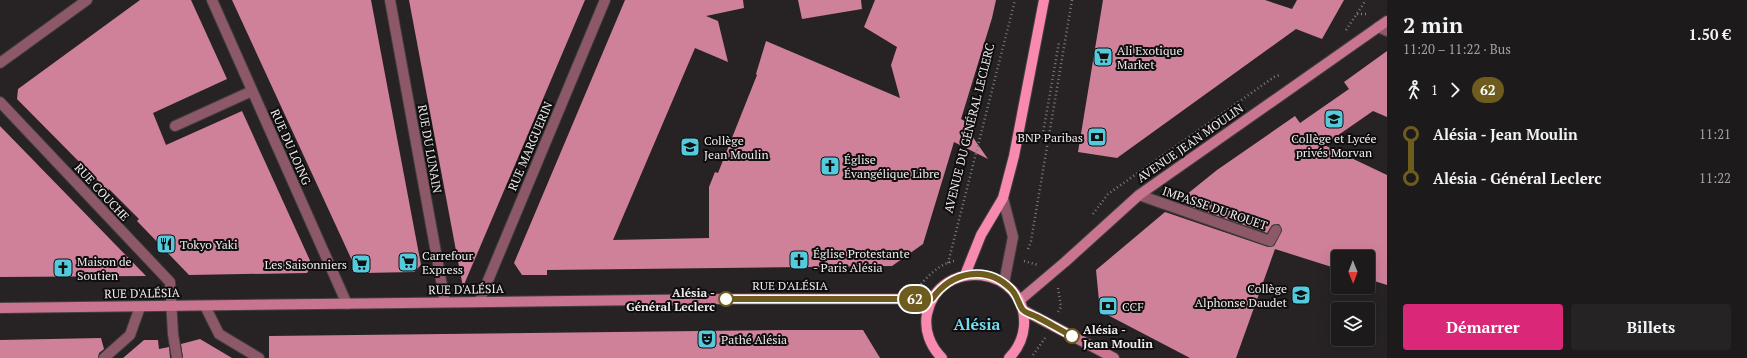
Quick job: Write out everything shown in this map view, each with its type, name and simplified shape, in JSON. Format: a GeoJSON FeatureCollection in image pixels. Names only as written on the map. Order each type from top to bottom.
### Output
{"type":"FeatureCollection","features":[{"type":"Feature","properties":{"kind":"main road"},"geometry":{"type":"LineString","coordinates":[[965,275],[981,234],[1003,198],[1014,156],[1044,0]]}},
{"type":"Feature","properties":{"kind":"main road","name":"AVENUE JEAN MOULIN"},"geometry":{"type":"LineString","coordinates":[[1021,305],[1065,262],[1139,195],[1382,29],[1387,21]]}},
{"type":"Feature","properties":{"kind":"main road"},"geometry":{"type":"LineString","coordinates":[[939,357],[933,348],[927,332],[927,315],[932,299],[944,285],[952,279],[965,275],[976,274],[991,276],[1004,283],[1015,294],[1021,305],[1024,320],[1021,340],[1009,358]]}},
{"type":"Feature","properties":{"kind":"main road","name":"RUE D'ALÉSIA"},"geometry":{"type":"LineString","coordinates":[[0,308],[726,299],[932,299]]}},
{"type":"Feature","properties":{"kind":"main road"},"geometry":{"type":"LineString","coordinates":[[1021,305],[1114,358]]}},
{"type":"Feature","properties":{"kind":"street"},"geometry":{"type":"LineString","coordinates":[[0,63],[87,0]]}},
{"type":"Feature","properties":{"kind":"street","name":"RUE DU LOING"},"geometry":{"type":"LineString","coordinates":[[212,0],[347,304]]}},
{"type":"Feature","properties":{"kind":"street","name":"RUE DU LUNAIN"},"geometry":{"type":"LineString","coordinates":[[390,0],[445,302]]}},
{"type":"Feature","properties":{"kind":"street","name":"RUE MARGUERIN"},"geometry":{"type":"LineString","coordinates":[[479,302],[605,0]]}},
{"type":"Feature","properties":{"kind":"street"},"geometry":{"type":"LineString","coordinates":[[175,126],[252,91]]}},
{"type":"Feature","properties":{"kind":"street","name":"RUE COUCHE"},"geometry":{"type":"LineString","coordinates":[[0,102],[170,282],[173,334],[177,358]]}},
{"type":"Feature","properties":{"kind":"street","name":"IMPASSE DU ROUET"},"geometry":{"type":"LineString","coordinates":[[1139,195],[1270,241],[1276,230]]}},
{"type":"Feature","properties":{"kind":"street"},"geometry":{"type":"LineString","coordinates":[[1003,198],[1013,237],[1004,283]]}},
{"type":"Feature","properties":{"kind":"street"},"geometry":{"type":"LineString","coordinates":[[104,358],[130,335],[140,306]]}},
{"type":"Feature","properties":{"kind":"street"},"geometry":{"type":"LineString","coordinates":[[204,306],[219,334],[259,358]]}},
{"type":"Feature","properties":{"kind":"path","name":"AVENUE DU GÉNÉRAL LECLERC"},"geometry":{"type":"LineString","coordinates":[[919,285],[931,272],[948,262],[1015,0]]}},
{"type":"Feature","properties":{"kind":"path"},"geometry":{"type":"LineString","coordinates":[[1030,262],[1024,261],[1031,241],[1072,0]]}},
{"type":"Feature","properties":{"kind":"path"},"geometry":{"type":"LineString","coordinates":[[1042,139],[1047,120],[1059,42]]}},
{"type":"Feature","properties":{"kind":"path"},"geometry":{"type":"LineString","coordinates":[[1058,286],[1060,307]]}},
{"type":"Feature","properties":{"kind":"path"},"geometry":{"type":"LineString","coordinates":[[1031,358],[1043,341]]}},
{"type":"Feature","properties":{"kind":"building"},"geometry":{"type":"Polygon","coordinates":[[[140,0],[191,0],[227,79],[153,113],[166,145],[242,111],[312,265],[307,273],[189,275],[137,221],[139,219],[109,189],[108,191],[17,99],[18,89],[140,0]]]}},
{"type":"Feature","properties":{"kind":"building"},"geometry":{"type":"Polygon","coordinates":[[[232,0],[371,0],[421,265],[414,272],[363,273],[355,267],[232,0]]]}},
{"type":"Feature","properties":{"kind":"building"},"geometry":{"type":"Polygon","coordinates":[[[409,0],[585,0],[463,287],[457,256],[409,0]]]}},
{"type":"Feature","properties":{"kind":"building"},"geometry":{"type":"Polygon","coordinates":[[[625,0],[743,0],[744,8],[706,16],[718,21],[728,62],[695,48],[613,240],[709,238],[709,187],[715,172],[718,173],[757,75],[756,74],[766,41],[900,98],[891,65],[897,47],[864,27],[875,0],[996,0],[992,18],[961,119],[975,127],[972,136],[988,159],[954,142],[923,244],[892,266],[547,270],[547,275],[522,275],[514,263],[625,0]]]}},
{"type":"Feature","properties":{"kind":"building"},"geometry":{"type":"Polygon","coordinates":[[[798,0],[861,0],[862,9],[802,19],[798,0]]]}},
{"type":"Feature","properties":{"kind":"building"},"geometry":{"type":"Polygon","coordinates":[[[1103,0],[1265,0],[1292,9],[1297,0],[1344,0],[1322,39],[1296,29],[1117,158],[1078,152],[1103,0]]]}},
{"type":"Feature","properties":{"kind":"building"},"geometry":{"type":"Polygon","coordinates":[[[1387,51],[1387,117],[1373,111],[1324,145],[1387,175],[1387,285],[1375,281],[1375,250],[1331,250],[1331,267],[1275,249],[1236,358],[1190,358],[1100,311],[1096,270],[1165,212],[1268,247],[1274,246],[1282,230],[1279,224],[1272,225],[1267,233],[1183,204],[1181,199],[1217,170],[1295,116],[1300,123],[1349,89],[1344,82],[1387,51]]]}},
{"type":"Feature","properties":{"kind":"building"},"geometry":{"type":"Polygon","coordinates":[[[0,126],[109,238],[146,276],[0,277],[0,126]]]}},
{"type":"Feature","properties":{"kind":"building"},"geometry":{"type":"Polygon","coordinates":[[[863,330],[880,358],[269,358],[269,336],[863,330]]]}},
{"type":"Feature","properties":{"kind":"building"},"geometry":{"type":"Polygon","coordinates":[[[101,338],[104,349],[99,353],[98,358],[0,358],[0,340],[101,338]]]}},
{"type":"Feature","properties":{"kind":"building"},"geometry":{"type":"Polygon","coordinates":[[[200,339],[232,358],[183,358],[181,344],[200,339]]]}},
{"type":"Feature","properties":{"kind":"building"},"geometry":{"type":"Polygon","coordinates":[[[144,340],[158,340],[159,349],[169,347],[170,358],[123,358],[144,340]]]}},
{"type":"Feature","properties":{"kind":"bus line","name":"62"},"geometry":{"type":"LineString","coordinates":[[726,299],[932,299],[944,285],[952,279],[965,275],[976,274],[991,276],[1004,283],[1015,294],[1023,310],[1072,336]]}},
{"type":"Feature","properties":{"kind":"place","name":"Ali Exotique Market"},"geometry":{"type":"Point","coordinates":[1103,57]}},
{"type":"Feature","properties":{"kind":"place","name":"Collège et Lycée privés Morvan"},"geometry":{"type":"Point","coordinates":[1334,119]}},
{"type":"Feature","properties":{"kind":"place","name":"BNP Paribas"},"geometry":{"type":"Point","coordinates":[1097,137]}},
{"type":"Feature","properties":{"kind":"place","name":"Collège Jean Moulin"},"geometry":{"type":"Point","coordinates":[690,147]}},
{"type":"Feature","properties":{"kind":"place","name":"Église Évangélique Libre"},"geometry":{"type":"Point","coordinates":[830,166]}},
{"type":"Feature","properties":{"kind":"place","name":"Tokyo Yaki"},"geometry":{"type":"Point","coordinates":[166,244]}},
{"type":"Feature","properties":{"kind":"place","name":"Église Protestante - Paris Alésia"},"geometry":{"type":"Point","coordinates":[799,260]}},
{"type":"Feature","properties":{"kind":"place","name":"Carrefour Express"},"geometry":{"type":"Point","coordinates":[408,262]}},
{"type":"Feature","properties":{"kind":"place","name":"Les Saisonniers"},"geometry":{"type":"Point","coordinates":[361,264]}},
{"type":"Feature","properties":{"kind":"place","name":"Maison de Soutien"},"geometry":{"type":"Point","coordinates":[63,268]}},
{"type":"Feature","properties":{"kind":"place","name":"Collège Alphonse Daudet"},"geometry":{"type":"Point","coordinates":[1301,295]}},
{"type":"Feature","properties":{"kind":"place","name":"Alésia - Général Leclerc"},"geometry":{"type":"Point","coordinates":[726,299]}},
{"type":"Feature","properties":{"kind":"place","name":"CCF"},"geometry":{"type":"Point","coordinates":[1108,306]}},
{"type":"Feature","properties":{"kind":"place","name":"Alésia - Jean Moulin"},"geometry":{"type":"Point","coordinates":[1072,336]}},
{"type":"Feature","properties":{"kind":"place","name":"Pathé Alésia"},"geometry":{"type":"Point","coordinates":[707,339]}},
{"type":"Feature","properties":{"kind":"district","name":"Alésia"},"geometry":{"type":"Point","coordinates":[977,324]}}]}
